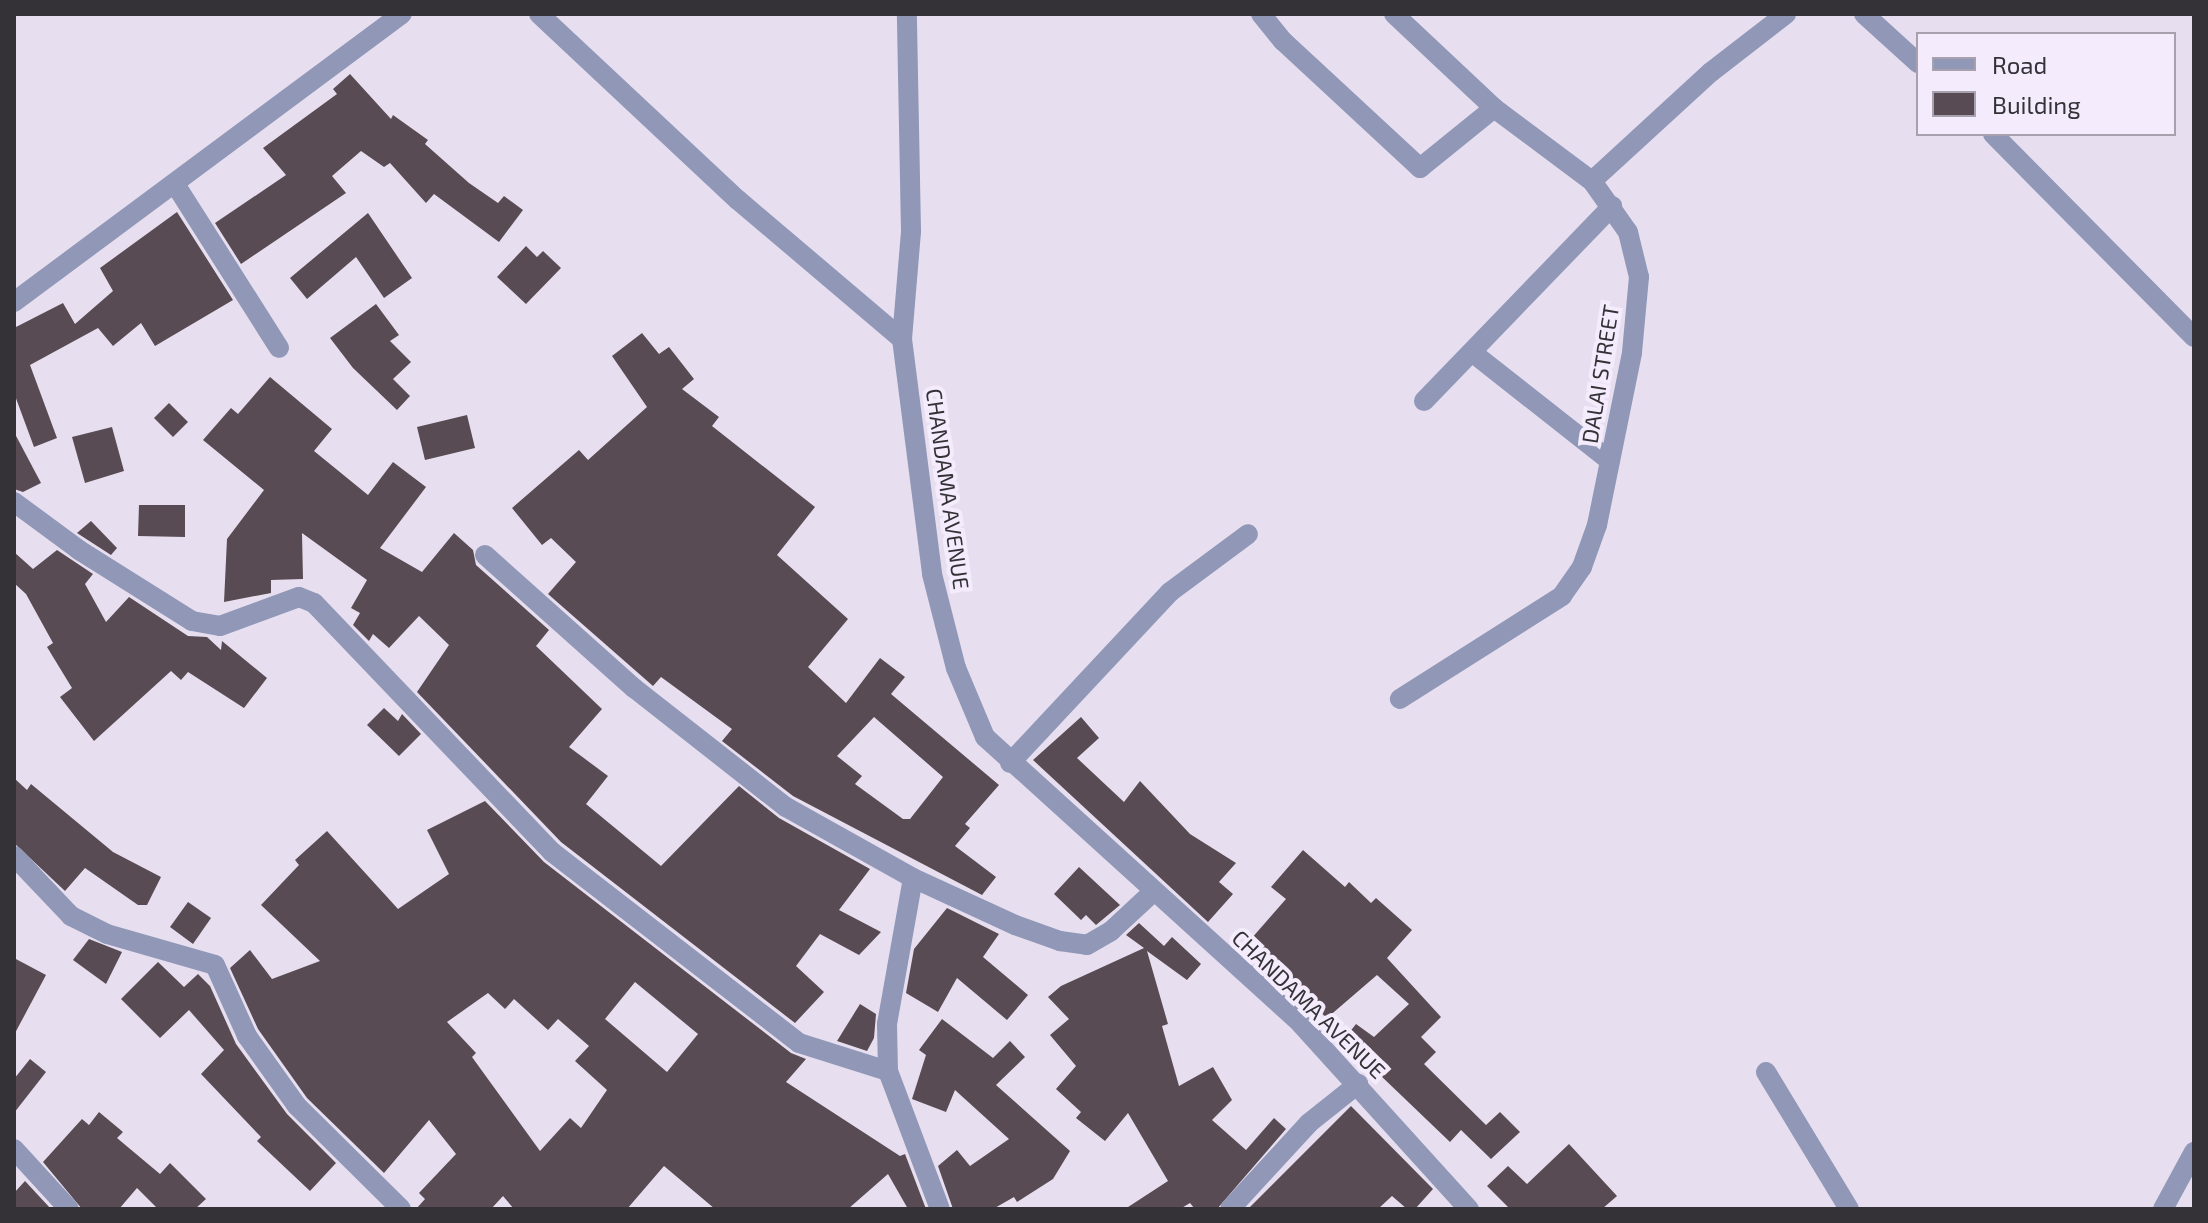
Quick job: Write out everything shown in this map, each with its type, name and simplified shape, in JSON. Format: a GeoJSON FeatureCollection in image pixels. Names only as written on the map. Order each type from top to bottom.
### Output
{"type":"FeatureCollection","features":[{"type":"Feature","properties":{"kind":"street"},"geometry":{"type":"LineString","coordinates":[[14,302],[402,14]]}},
{"type":"Feature","properties":{"kind":"street"},"geometry":{"type":"LineString","coordinates":[[539,14],[738,200],[902,339]]}},
{"type":"Feature","properties":{"kind":"street","name":"CHANDAMA AVENUE"},"geometry":{"type":"LineString","coordinates":[[907,14],[911,231],[902,339],[932,574],[944,624],[974,715],[985,737],[1010,763],[1152,893],[1235,963],[1358,1084],[1469,1209]]}},
{"type":"Feature","properties":{"kind":"street"},"geometry":{"type":"LineString","coordinates":[[1261,14],[1283,41],[1420,168],[1494,108]]}},
{"type":"Feature","properties":{"kind":"street","name":"DALAI STREET"},"geometry":{"type":"LineString","coordinates":[[1394,14],[1494,108],[1592,181],[1628,232],[1639,277],[1632,353],[1591,550],[1562,596],[1400,699]]}},
{"type":"Feature","properties":{"kind":"street"},"geometry":{"type":"LineString","coordinates":[[1592,181],[1711,72],[1786,14]]}},
{"type":"Feature","properties":{"kind":"street"},"geometry":{"type":"LineString","coordinates":[[1864,14],[1916,61]]}},
{"type":"Feature","properties":{"kind":"street"},"geometry":{"type":"LineString","coordinates":[[1995,136],[2194,337]]}},
{"type":"Feature","properties":{"kind":"street"},"geometry":{"type":"LineString","coordinates":[[175,184],[279,348]]}},
{"type":"Feature","properties":{"kind":"street"},"geometry":{"type":"LineString","coordinates":[[1424,401],[1612,206]]}},
{"type":"Feature","properties":{"kind":"street"},"geometry":{"type":"LineString","coordinates":[[1473,353],[1610,461]]}},
{"type":"Feature","properties":{"kind":"street"},"geometry":{"type":"LineString","coordinates":[[14,502],[79,550],[192,621],[220,626],[299,597],[314,603],[552,852],[799,1043],[888,1071]]}},
{"type":"Feature","properties":{"kind":"street"},"geometry":{"type":"LineString","coordinates":[[1010,763],[1170,592],[1248,534]]}},
{"type":"Feature","properties":{"kind":"street"},"geometry":{"type":"LineString","coordinates":[[485,555],[634,688],[774,798],[913,878],[1015,925],[1087,945],[1111,931],[1152,893]]}},
{"type":"Feature","properties":{"kind":"street"},"geometry":{"type":"LineString","coordinates":[[14,856],[71,916],[107,934],[215,965],[247,1036],[297,1106],[401,1209]]}},
{"type":"Feature","properties":{"kind":"street"},"geometry":{"type":"LineString","coordinates":[[913,878],[887,1024],[888,1071],[940,1209]]}},
{"type":"Feature","properties":{"kind":"street"},"geometry":{"type":"LineString","coordinates":[[1766,1072],[1849,1209]]}},
{"type":"Feature","properties":{"kind":"street"},"geometry":{"type":"LineString","coordinates":[[1230,1209],[1309,1123],[1358,1084]]}},
{"type":"Feature","properties":{"kind":"street"},"geometry":{"type":"LineString","coordinates":[[14,1149],[69,1209]]}},
{"type":"Feature","properties":{"kind":"street"},"geometry":{"type":"LineString","coordinates":[[2163,1209],[2194,1152]]}},
{"type":"Feature","properties":{"kind":"building"},"geometry":{"type":"Polygon","coordinates":[[[350,74],[391,119],[393,115],[428,140],[425,144],[469,183],[498,203],[504,196],[523,210],[499,242],[434,194],[426,203],[390,163],[384,167],[361,151],[332,176],[346,193],[241,264],[215,223],[286,175],[263,148],[337,94],[333,89],[350,74]]]}},
{"type":"Feature","properties":{"kind":"building"},"geometry":{"type":"Polygon","coordinates":[[[177,212],[233,300],[155,346],[141,323],[113,346],[98,328],[30,365],[57,438],[34,447],[14,393],[14,328],[63,303],[75,324],[113,291],[100,268],[177,212]]]}},
{"type":"Feature","properties":{"kind":"building"},"geometry":{"type":"Polygon","coordinates":[[[368,213],[412,278],[384,298],[356,257],[307,299],[290,278],[368,213]]]}},
{"type":"Feature","properties":{"kind":"building"},"geometry":{"type":"Polygon","coordinates":[[[526,246],[537,257],[543,251],[561,268],[526,304],[497,277],[526,246]]]}},
{"type":"Feature","properties":{"kind":"building"},"geometry":{"type":"Polygon","coordinates":[[[376,304],[399,335],[390,341],[411,362],[393,379],[410,396],[397,410],[353,368],[330,338],[376,304]]]}},
{"type":"Feature","properties":{"kind":"building"},"geometry":{"type":"Polygon","coordinates":[[[642,333],[659,354],[669,347],[694,379],[682,389],[719,417],[712,426],[815,507],[777,555],[848,619],[808,667],[846,703],[880,658],[905,677],[891,694],[999,785],[965,824],[970,828],[955,846],[996,877],[982,895],[793,796],[722,741],[732,729],[661,677],[653,686],[548,594],[576,562],[551,538],[542,545],[512,508],[579,450],[588,460],[647,407],[612,356],[642,333]],[[874,717],[837,756],[862,776],[855,784],[903,819],[910,819],[943,777],[874,717]]]}},
{"type":"Feature","properties":{"kind":"building"},"geometry":{"type":"Polygon","coordinates":[[[270,377],[332,429],[314,451],[368,495],[393,462],[426,487],[380,548],[422,572],[454,533],[473,550],[476,565],[549,630],[536,646],[602,709],[569,747],[608,776],[586,804],[661,866],[739,786],[779,818],[870,869],[839,910],[881,932],[859,955],[820,934],[796,966],[824,992],[795,1023],[561,842],[417,692],[449,645],[419,616],[389,648],[373,634],[369,641],[353,625],[360,613],[351,608],[367,580],[302,533],[303,579],[271,580],[271,593],[224,602],[227,539],[264,490],[203,440],[231,408],[238,414],[270,377]]]}},
{"type":"Feature","properties":{"kind":"building"},"geometry":{"type":"Polygon","coordinates":[[[169,403],[188,422],[173,437],[154,418],[169,403]]]}},
{"type":"Feature","properties":{"kind":"building"},"geometry":{"type":"Polygon","coordinates":[[[467,415],[475,448],[425,460],[417,427],[467,415]]]}},
{"type":"Feature","properties":{"kind":"building"},"geometry":{"type":"Polygon","coordinates":[[[112,427],[124,471],[85,483],[72,437],[112,427]]]}},
{"type":"Feature","properties":{"kind":"building"},"geometry":{"type":"Polygon","coordinates":[[[14,432],[41,483],[23,492],[14,489],[14,432]]]}},
{"type":"Feature","properties":{"kind":"building"},"geometry":{"type":"Polygon","coordinates":[[[139,505],[185,505],[185,537],[138,536],[139,505]]]}},
{"type":"Feature","properties":{"kind":"building"},"geometry":{"type":"Polygon","coordinates":[[[91,521],[117,548],[111,555],[77,533],[91,521]]]}},
{"type":"Feature","properties":{"kind":"building"},"geometry":{"type":"Polygon","coordinates":[[[57,550],[93,574],[85,584],[106,622],[129,597],[188,636],[207,637],[221,650],[222,641],[267,678],[244,708],[188,672],[181,680],[171,671],[94,741],[60,697],[72,688],[47,647],[53,643],[26,594],[14,583],[14,552],[33,569],[57,550]]]}},
{"type":"Feature","properties":{"kind":"building"},"geometry":{"type":"Polygon","coordinates":[[[384,708],[398,721],[402,714],[421,734],[399,756],[367,725],[384,708]]]}},
{"type":"Feature","properties":{"kind":"building"},"geometry":{"type":"Polygon","coordinates":[[[1081,717],[1099,738],[1077,758],[1124,802],[1140,781],[1190,834],[1236,863],[1219,882],[1233,894],[1208,922],[1033,760],[1081,717]]]}},
{"type":"Feature","properties":{"kind":"building"},"geometry":{"type":"Polygon","coordinates":[[[14,778],[27,790],[31,784],[113,852],[161,877],[147,905],[138,905],[85,868],[65,891],[14,843],[14,778]]]}},
{"type":"Feature","properties":{"kind":"building"},"geometry":{"type":"Polygon","coordinates":[[[485,801],[544,862],[791,1053],[806,1059],[786,1082],[900,1156],[905,1154],[926,1209],[908,1209],[888,1174],[848,1209],[715,1209],[664,1166],[627,1209],[514,1209],[503,1196],[491,1209],[416,1209],[425,1199],[419,1193],[456,1154],[429,1120],[384,1173],[307,1098],[258,1029],[230,968],[250,950],[272,979],[320,961],[261,905],[299,865],[295,860],[327,831],[398,909],[449,874],[427,830],[485,801]],[[635,982],[605,1019],[667,1072],[698,1034],[635,982]],[[488,993],[447,1022],[476,1053],[472,1057],[540,1151],[570,1118],[581,1128],[607,1090],[575,1061],[589,1046],[558,1019],[548,1030],[514,999],[505,1009],[488,993]]]}},
{"type":"Feature","properties":{"kind":"building"},"geometry":{"type":"Polygon","coordinates":[[[1303,850],[1345,887],[1349,882],[1371,903],[1376,898],[1412,930],[1387,958],[1441,1017],[1421,1037],[1436,1052],[1424,1064],[1486,1125],[1500,1112],[1520,1132],[1491,1159],[1461,1130],[1450,1142],[1379,1074],[1375,1078],[1354,1056],[1360,1051],[1345,1038],[1356,1024],[1374,1037],[1409,1004],[1377,975],[1327,1018],[1244,947],[1286,899],[1271,887],[1303,850]]]}},
{"type":"Feature","properties":{"kind":"building"},"geometry":{"type":"Polygon","coordinates":[[[1079,867],[1120,905],[1096,925],[1086,915],[1081,920],[1054,894],[1079,867]]]}},
{"type":"Feature","properties":{"kind":"building"},"geometry":{"type":"Polygon","coordinates":[[[188,902],[211,918],[193,944],[170,927],[188,902]]]}},
{"type":"Feature","properties":{"kind":"building"},"geometry":{"type":"Polygon","coordinates":[[[947,908],[999,934],[983,957],[1028,995],[1007,1020],[957,978],[938,1012],[906,993],[914,949],[947,908]]]}},
{"type":"Feature","properties":{"kind":"building"},"geometry":{"type":"Polygon","coordinates":[[[1139,923],[1164,946],[1172,937],[1201,964],[1187,980],[1147,951],[1168,1024],[1162,1026],[1179,1086],[1213,1067],[1232,1100],[1212,1120],[1246,1150],[1274,1118],[1286,1129],[1217,1209],[1195,1209],[1190,1203],[1180,1209],[1125,1209],[1168,1181],[1128,1113],[1105,1141],[1076,1118],[1081,1112],[1056,1089],[1076,1066],[1050,1035],[1069,1019],[1048,997],[1061,986],[1144,948],[1126,935],[1139,923]]]}},
{"type":"Feature","properties":{"kind":"building"},"geometry":{"type":"Polygon","coordinates":[[[89,939],[122,952],[106,984],[73,960],[89,939]]]}},
{"type":"Feature","properties":{"kind":"building"},"geometry":{"type":"Polygon","coordinates":[[[14,958],[46,975],[14,1035],[14,958]]]}},
{"type":"Feature","properties":{"kind":"building"},"geometry":{"type":"Polygon","coordinates":[[[158,962],[184,987],[198,974],[210,986],[236,1044],[287,1114],[336,1163],[310,1191],[257,1141],[261,1137],[201,1074],[224,1050],[189,1010],[160,1038],[121,999],[158,962]]]}},
{"type":"Feature","properties":{"kind":"building"},"geometry":{"type":"Polygon","coordinates":[[[860,1004],[876,1014],[874,1038],[867,1051],[837,1041],[860,1004]]]}},
{"type":"Feature","properties":{"kind":"building"},"geometry":{"type":"Polygon","coordinates":[[[942,1019],[993,1058],[1010,1041],[1025,1057],[996,1085],[1070,1151],[1053,1179],[1017,1202],[1014,1197],[993,1209],[953,1209],[938,1166],[957,1150],[970,1166],[1009,1139],[955,1090],[946,1112],[912,1099],[926,1055],[919,1050],[942,1019]]]}},
{"type":"Feature","properties":{"kind":"building"},"geometry":{"type":"Polygon","coordinates":[[[30,1059],[46,1072],[14,1113],[14,1079],[30,1059]]]}},
{"type":"Feature","properties":{"kind":"building"},"geometry":{"type":"Polygon","coordinates":[[[1351,1106],[1433,1189],[1415,1209],[1407,1209],[1392,1196],[1378,1209],[1248,1209],[1351,1106]]]}},
{"type":"Feature","properties":{"kind":"building"},"geometry":{"type":"Polygon","coordinates":[[[99,1112],[123,1132],[117,1138],[160,1174],[170,1163],[206,1199],[195,1209],[158,1209],[137,1188],[119,1209],[82,1209],[43,1162],[82,1119],[89,1125],[99,1112]]]}},
{"type":"Feature","properties":{"kind":"building"},"geometry":{"type":"Polygon","coordinates":[[[1569,1144],[1617,1196],[1602,1209],[1510,1209],[1487,1186],[1508,1166],[1527,1184],[1569,1144]]]}},
{"type":"Feature","properties":{"kind":"building"},"geometry":{"type":"Polygon","coordinates":[[[25,1181],[51,1209],[14,1209],[14,1193],[25,1181]]]}}]}
